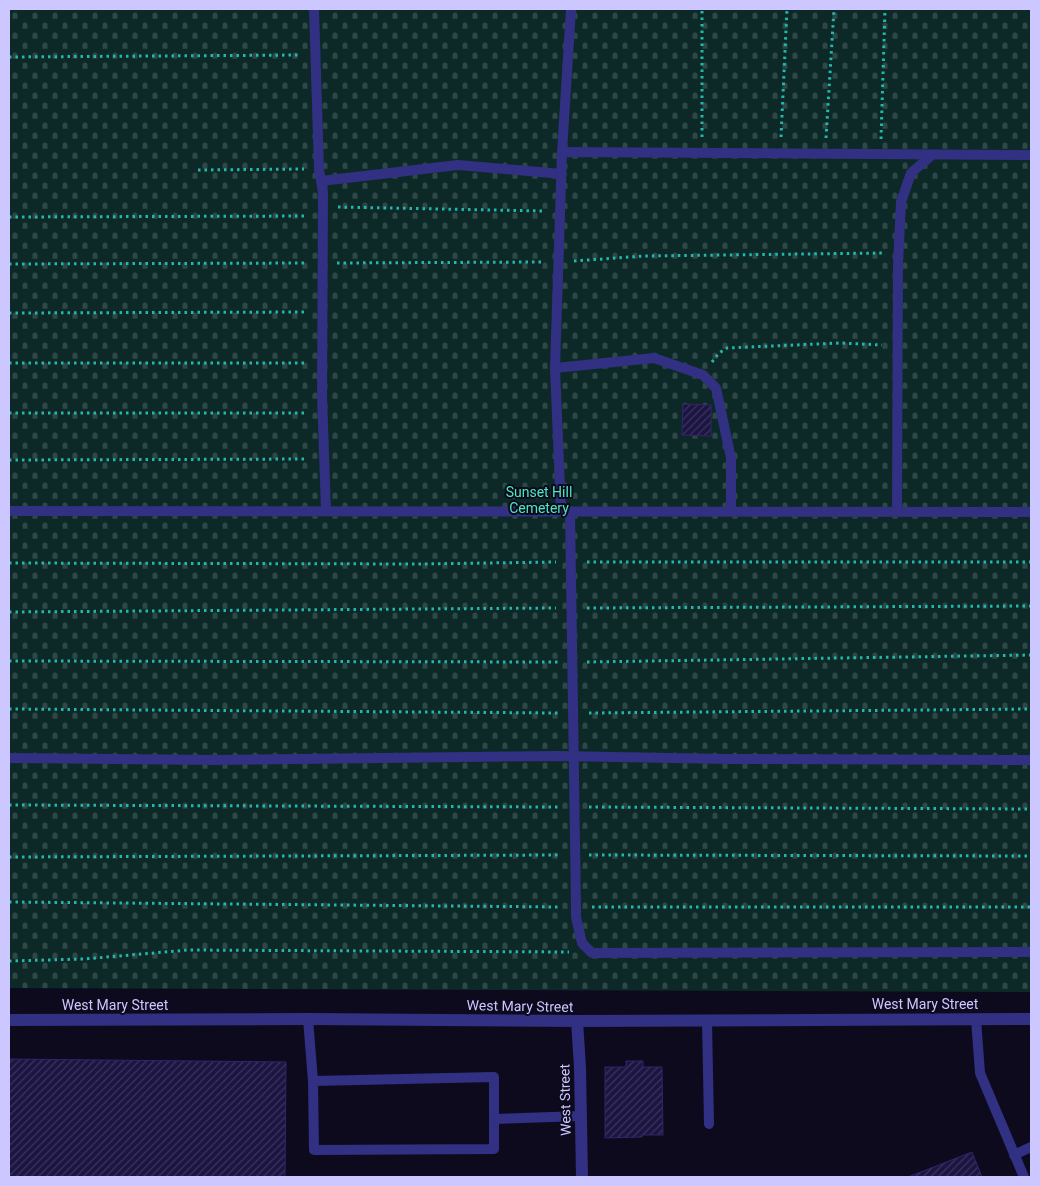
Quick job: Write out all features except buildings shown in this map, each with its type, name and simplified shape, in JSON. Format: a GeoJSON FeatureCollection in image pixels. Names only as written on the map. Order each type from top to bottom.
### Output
{"type":"FeatureCollection","features":[{"type":"Feature","properties":{"kind":"street","name":"West Mary Street"},"geometry":{"type":"LineString","coordinates":[[9,1020],[707,1021],[1031,1019]]}},
{"type":"Feature","properties":{"kind":"street","name":"West Street"},"geometry":{"type":"LineString","coordinates":[[577,1021],[582,1177]]}},
{"type":"Feature","properties":{"kind":"lane"},"geometry":{"type":"LineString","coordinates":[[314,9],[322,212],[322,363],[326,511]]}},
{"type":"Feature","properties":{"kind":"lane"},"geometry":{"type":"LineString","coordinates":[[571,9],[562,152],[555,368],[571,562],[576,918],[582,944],[592,953],[1031,952]]}},
{"type":"Feature","properties":{"kind":"lane"},"geometry":{"type":"LineString","coordinates":[[562,152],[1031,155]]}},
{"type":"Feature","properties":{"kind":"lane"},"geometry":{"type":"LineString","coordinates":[[897,511],[901,202],[911,173],[932,155]]}},
{"type":"Feature","properties":{"kind":"lane"},"geometry":{"type":"LineString","coordinates":[[321,181],[458,165],[562,174]]}},
{"type":"Feature","properties":{"kind":"lane"},"geometry":{"type":"LineString","coordinates":[[555,368],[654,358],[703,375],[716,388],[731,458],[731,511]]}},
{"type":"Feature","properties":{"kind":"lane"},"geometry":{"type":"LineString","coordinates":[[9,511],[1031,512]]}},
{"type":"Feature","properties":{"kind":"lane"},"geometry":{"type":"LineString","coordinates":[[9,758],[215,760],[574,756],[728,759],[1031,760]]}},
{"type":"Feature","properties":{"kind":"lane"},"geometry":{"type":"LineString","coordinates":[[308,1019],[314,1150],[494,1149],[494,1077],[312,1081]]}},
{"type":"Feature","properties":{"kind":"lane"},"geometry":{"type":"LineString","coordinates":[[976,1019],[980,1073],[1024,1177]]}},
{"type":"Feature","properties":{"kind":"lane"},"geometry":{"type":"LineString","coordinates":[[707,1021],[709,1124]]}},
{"type":"Feature","properties":{"kind":"lane"},"geometry":{"type":"LineString","coordinates":[[495,1119],[580,1116]]}},
{"type":"Feature","properties":{"kind":"lane"},"geometry":{"type":"LineString","coordinates":[[1014,1155],[1031,1147]]}},
{"type":"Feature","properties":{"kind":"path"},"geometry":{"type":"LineString","coordinates":[[702,9],[702,152]]}},
{"type":"Feature","properties":{"kind":"path"},"geometry":{"type":"LineString","coordinates":[[780,153],[787,9]]}},
{"type":"Feature","properties":{"kind":"path"},"geometry":{"type":"LineString","coordinates":[[826,154],[834,9]]}},
{"type":"Feature","properties":{"kind":"path"},"geometry":{"type":"LineString","coordinates":[[880,154],[885,9]]}},
{"type":"Feature","properties":{"kind":"path"},"geometry":{"type":"LineString","coordinates":[[9,57],[316,55]]}},
{"type":"Feature","properties":{"kind":"path"},"geometry":{"type":"LineString","coordinates":[[198,170],[320,169]]}},
{"type":"Feature","properties":{"kind":"path"},"geometry":{"type":"LineString","coordinates":[[9,217],[322,212],[560,212]]}},
{"type":"Feature","properties":{"kind":"path"},"geometry":{"type":"LineString","coordinates":[[9,264],[559,262],[644,256],[899,252]]}},
{"type":"Feature","properties":{"kind":"path"},"geometry":{"type":"LineString","coordinates":[[9,313],[322,312]]}},
{"type":"Feature","properties":{"kind":"path"},"geometry":{"type":"LineString","coordinates":[[703,375],[719,353],[727,348],[840,342],[898,345]]}},
{"type":"Feature","properties":{"kind":"path"},"geometry":{"type":"LineString","coordinates":[[9,363],[322,363]]}},
{"type":"Feature","properties":{"kind":"path"},"geometry":{"type":"LineString","coordinates":[[9,413],[323,413]]}},
{"type":"Feature","properties":{"kind":"path"},"geometry":{"type":"LineString","coordinates":[[9,460],[324,459]]}},
{"type":"Feature","properties":{"kind":"path"},"geometry":{"type":"LineString","coordinates":[[9,563],[1031,562]]}},
{"type":"Feature","properties":{"kind":"path"},"geometry":{"type":"LineString","coordinates":[[9,612],[1031,606]]}},
{"type":"Feature","properties":{"kind":"path"},"geometry":{"type":"LineString","coordinates":[[9,661],[572,662],[1031,655]]}},
{"type":"Feature","properties":{"kind":"path"},"geometry":{"type":"LineString","coordinates":[[9,708],[573,713],[1031,709]]}},
{"type":"Feature","properties":{"kind":"path"},"geometry":{"type":"LineString","coordinates":[[9,805],[1031,808]]}},
{"type":"Feature","properties":{"kind":"path"},"geometry":{"type":"LineString","coordinates":[[9,857],[1031,856]]}},
{"type":"Feature","properties":{"kind":"path"},"geometry":{"type":"LineString","coordinates":[[9,902],[576,907],[1031,907]]}},
{"type":"Feature","properties":{"kind":"path"},"geometry":{"type":"LineString","coordinates":[[9,961],[84,959],[188,950],[592,953]]}},
{"type":"Feature","properties":{"kind":"green space","name":"Sunset Hill Cemetery"},"geometry":{"type":"Polygon","coordinates":[[[9,9],[1031,9],[1031,992],[9,988],[9,9]]]}}]}
